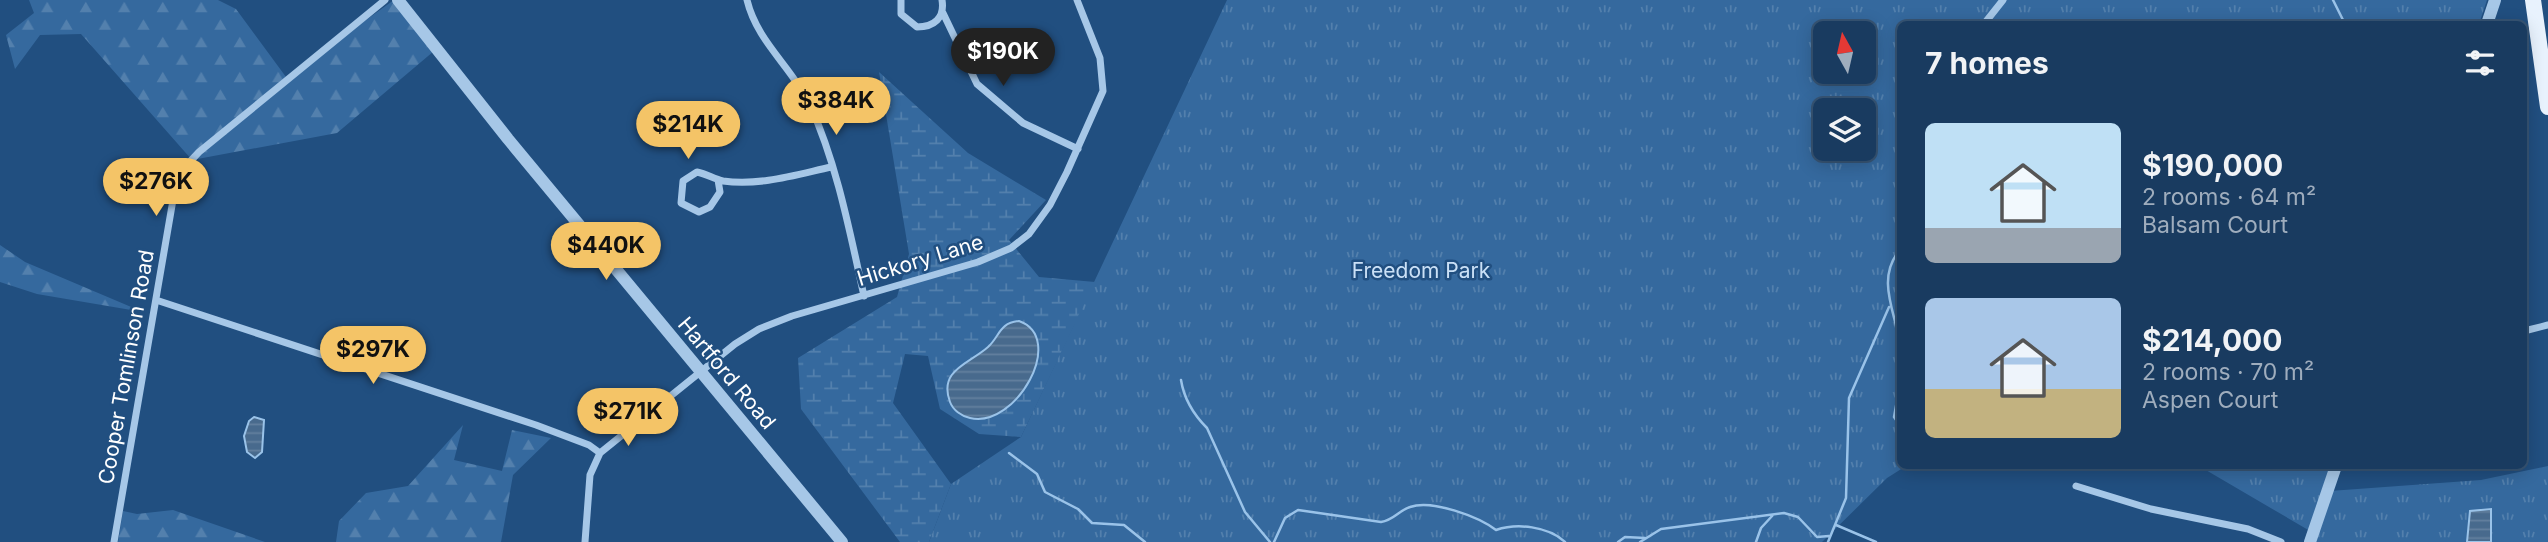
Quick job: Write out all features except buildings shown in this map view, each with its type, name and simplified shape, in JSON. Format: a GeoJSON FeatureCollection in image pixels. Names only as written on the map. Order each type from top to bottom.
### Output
{"type":"FeatureCollection","features":[{"type":"Feature","properties":{"kind":"main road"},"geometry":{"type":"LineString","coordinates":[[2533,0],[2548,107]]}},
{"type":"Feature","properties":{"kind":"street","name":"Cooper Tomlinson Road"},"geometry":{"type":"LineString","coordinates":[[114,542],[174,194],[189,162],[261,99],[385,0]]}},
{"type":"Feature","properties":{"kind":"street","name":"Hartford Road"},"geometry":{"type":"LineString","coordinates":[[398,0],[508,139],[842,542]]}},
{"type":"Feature","properties":{"kind":"street"},"geometry":{"type":"LineString","coordinates":[[747,0],[766,43],[809,103],[858,260],[864,296]]}},
{"type":"Feature","properties":{"kind":"street"},"geometry":{"type":"LineString","coordinates":[[901,0],[901,14],[917,27],[928,27],[937,22],[943,13]]}},
{"type":"Feature","properties":{"kind":"street"},"geometry":{"type":"LineString","coordinates":[[943,0],[943,13],[977,84],[1023,123],[1077,149]]}},
{"type":"Feature","properties":{"kind":"street","name":"Hickory Lane"},"geometry":{"type":"LineString","coordinates":[[702,372],[744,337],[769,324],[978,262],[1011,248],[1029,234],[1043,216],[1100,102],[1104,80],[1096,47],[1077,0]]}},
{"type":"Feature","properties":{"kind":"street"},"geometry":{"type":"LineString","coordinates":[[1986,21],[2003,0]]}},
{"type":"Feature","properties":{"kind":"street"},"geometry":{"type":"LineString","coordinates":[[2488,21],[2495,0]]}},
{"type":"Feature","properties":{"kind":"street"},"geometry":{"type":"LineString","coordinates":[[718,180],[720,192],[710,207],[699,212],[681,203],[680,191],[687,176],[697,172],[710,174],[718,180],[768,181],[831,167]]}},
{"type":"Feature","properties":{"kind":"street"},"geometry":{"type":"LineString","coordinates":[[156,300],[536,425],[589,445],[600,453]]}},
{"type":"Feature","properties":{"kind":"street"},"geometry":{"type":"LineString","coordinates":[[2527,330],[2548,325]]}},
{"type":"Feature","properties":{"kind":"street"},"geometry":{"type":"LineString","coordinates":[[585,542],[589,482],[600,453],[702,372]]}},
{"type":"Feature","properties":{"kind":"street"},"geometry":{"type":"LineString","coordinates":[[2310,542],[2335,469]]}},
{"type":"Feature","properties":{"kind":"street"},"geometry":{"type":"LineString","coordinates":[[2076,486],[2151,509],[2248,529],[2281,542]]}},
{"type":"Feature","properties":{"kind":"green space"},"geometry":{"type":"Polygon","coordinates":[[[29,0],[218,0],[236,9],[286,77],[394,0],[434,51],[337,133],[192,160],[81,34],[40,35],[15,69],[6,35],[34,13],[29,0]]]}},
{"type":"Feature","properties":{"kind":"green space","name":"Freedom Park"},"geometry":{"type":"Polygon","coordinates":[[[1227,0],[2487,0],[2480,21],[1897,21],[1897,469],[1901,469],[1887,478],[1822,542],[929,542],[951,484],[1021,437],[1227,0]]]}},
{"type":"Feature","properties":{"kind":"green space"},"geometry":{"type":"Polygon","coordinates":[[[879,72],[968,153],[1046,200],[1009,240],[1039,277],[1095,282],[1021,437],[979,434],[940,409],[928,356],[905,354],[893,403],[951,484],[929,542],[900,542],[801,409],[798,358],[897,297],[909,254],[879,72]]]}},
{"type":"Feature","properties":{"kind":"green space"},"geometry":{"type":"Polygon","coordinates":[[[0,245],[25,262],[143,312],[37,294],[0,282],[0,245]]]}},
{"type":"Feature","properties":{"kind":"green space"},"geometry":{"type":"Polygon","coordinates":[[[463,425],[454,460],[502,471],[512,430],[551,438],[513,475],[501,542],[336,542],[339,521],[366,493],[408,486],[463,425]]]}},
{"type":"Feature","properties":{"kind":"green space"},"geometry":{"type":"Polygon","coordinates":[[[2548,466],[2548,542],[2307,542],[2310,531],[2204,469],[2336,469],[2330,491],[2481,480],[2548,466]]]}},
{"type":"Feature","properties":{"kind":"green space"},"geometry":{"type":"Polygon","coordinates":[[[173,510],[265,542],[118,542],[123,511],[137,514],[173,510]]]}},
{"type":"Feature","properties":{"kind":"shaded area"},"geometry":{"type":"Polygon","coordinates":[[[1019,321],[1033,330],[1038,345],[1037,362],[1030,380],[1018,397],[1004,410],[987,418],[970,418],[955,410],[947,391],[952,375],[988,347],[1007,324],[1019,321]]]}},
{"type":"Feature","properties":{"kind":"shaded area"},"geometry":{"type":"Polygon","coordinates":[[[254,417],[264,420],[262,452],[255,458],[247,452],[244,436],[249,421],[254,417]]]}},
{"type":"Feature","properties":{"kind":"shaded area"},"geometry":{"type":"Polygon","coordinates":[[[2491,509],[2491,542],[2467,542],[2470,511],[2491,509]]]}},
{"type":"Feature","properties":{"kind":"waterway"},"geometry":{"type":"LineString","coordinates":[[2333,0],[2344,21]]}},
{"type":"Feature","properties":{"kind":"waterway"},"geometry":{"type":"LineString","coordinates":[[1897,255],[1889,272],[1888,284],[1897,331]]}},
{"type":"Feature","properties":{"kind":"waterway"},"geometry":{"type":"LineString","coordinates":[[1828,542],[1846,498],[1849,398],[1889,307]]}},
{"type":"Feature","properties":{"kind":"waterway"},"geometry":{"type":"LineString","coordinates":[[1181,380],[1187,400],[1207,428],[1245,512],[1270,542]]}},
{"type":"Feature","properties":{"kind":"waterway"},"geometry":{"type":"LineString","coordinates":[[1897,400],[1894,417],[1897,421]]}},
{"type":"Feature","properties":{"kind":"waterway"},"geometry":{"type":"LineString","coordinates":[[1009,453],[1037,474],[1045,492],[1078,509],[1092,523],[1124,525],[1145,542]]}},
{"type":"Feature","properties":{"kind":"waterway"},"geometry":{"type":"LineString","coordinates":[[1274,542],[1285,518],[1298,510],[1381,522],[1419,505],[1455,511],[1496,530],[1523,527],[1541,529],[1565,542]]}},
{"type":"Feature","properties":{"kind":"waterway"},"geometry":{"type":"LineString","coordinates":[[1640,542],[1661,529],[1784,513],[1798,517],[1817,537],[1829,536]]}},
{"type":"Feature","properties":{"kind":"waterway"},"geometry":{"type":"LineString","coordinates":[[1756,542],[1761,528],[1773,515]]}},
{"type":"Feature","properties":{"kind":"waterway"},"geometry":{"type":"LineString","coordinates":[[1836,525],[1876,542]]}},
{"type":"Feature","properties":{"kind":"waterway"},"geometry":{"type":"LineString","coordinates":[[1618,542],[1625,537],[1645,538]]}}]}
